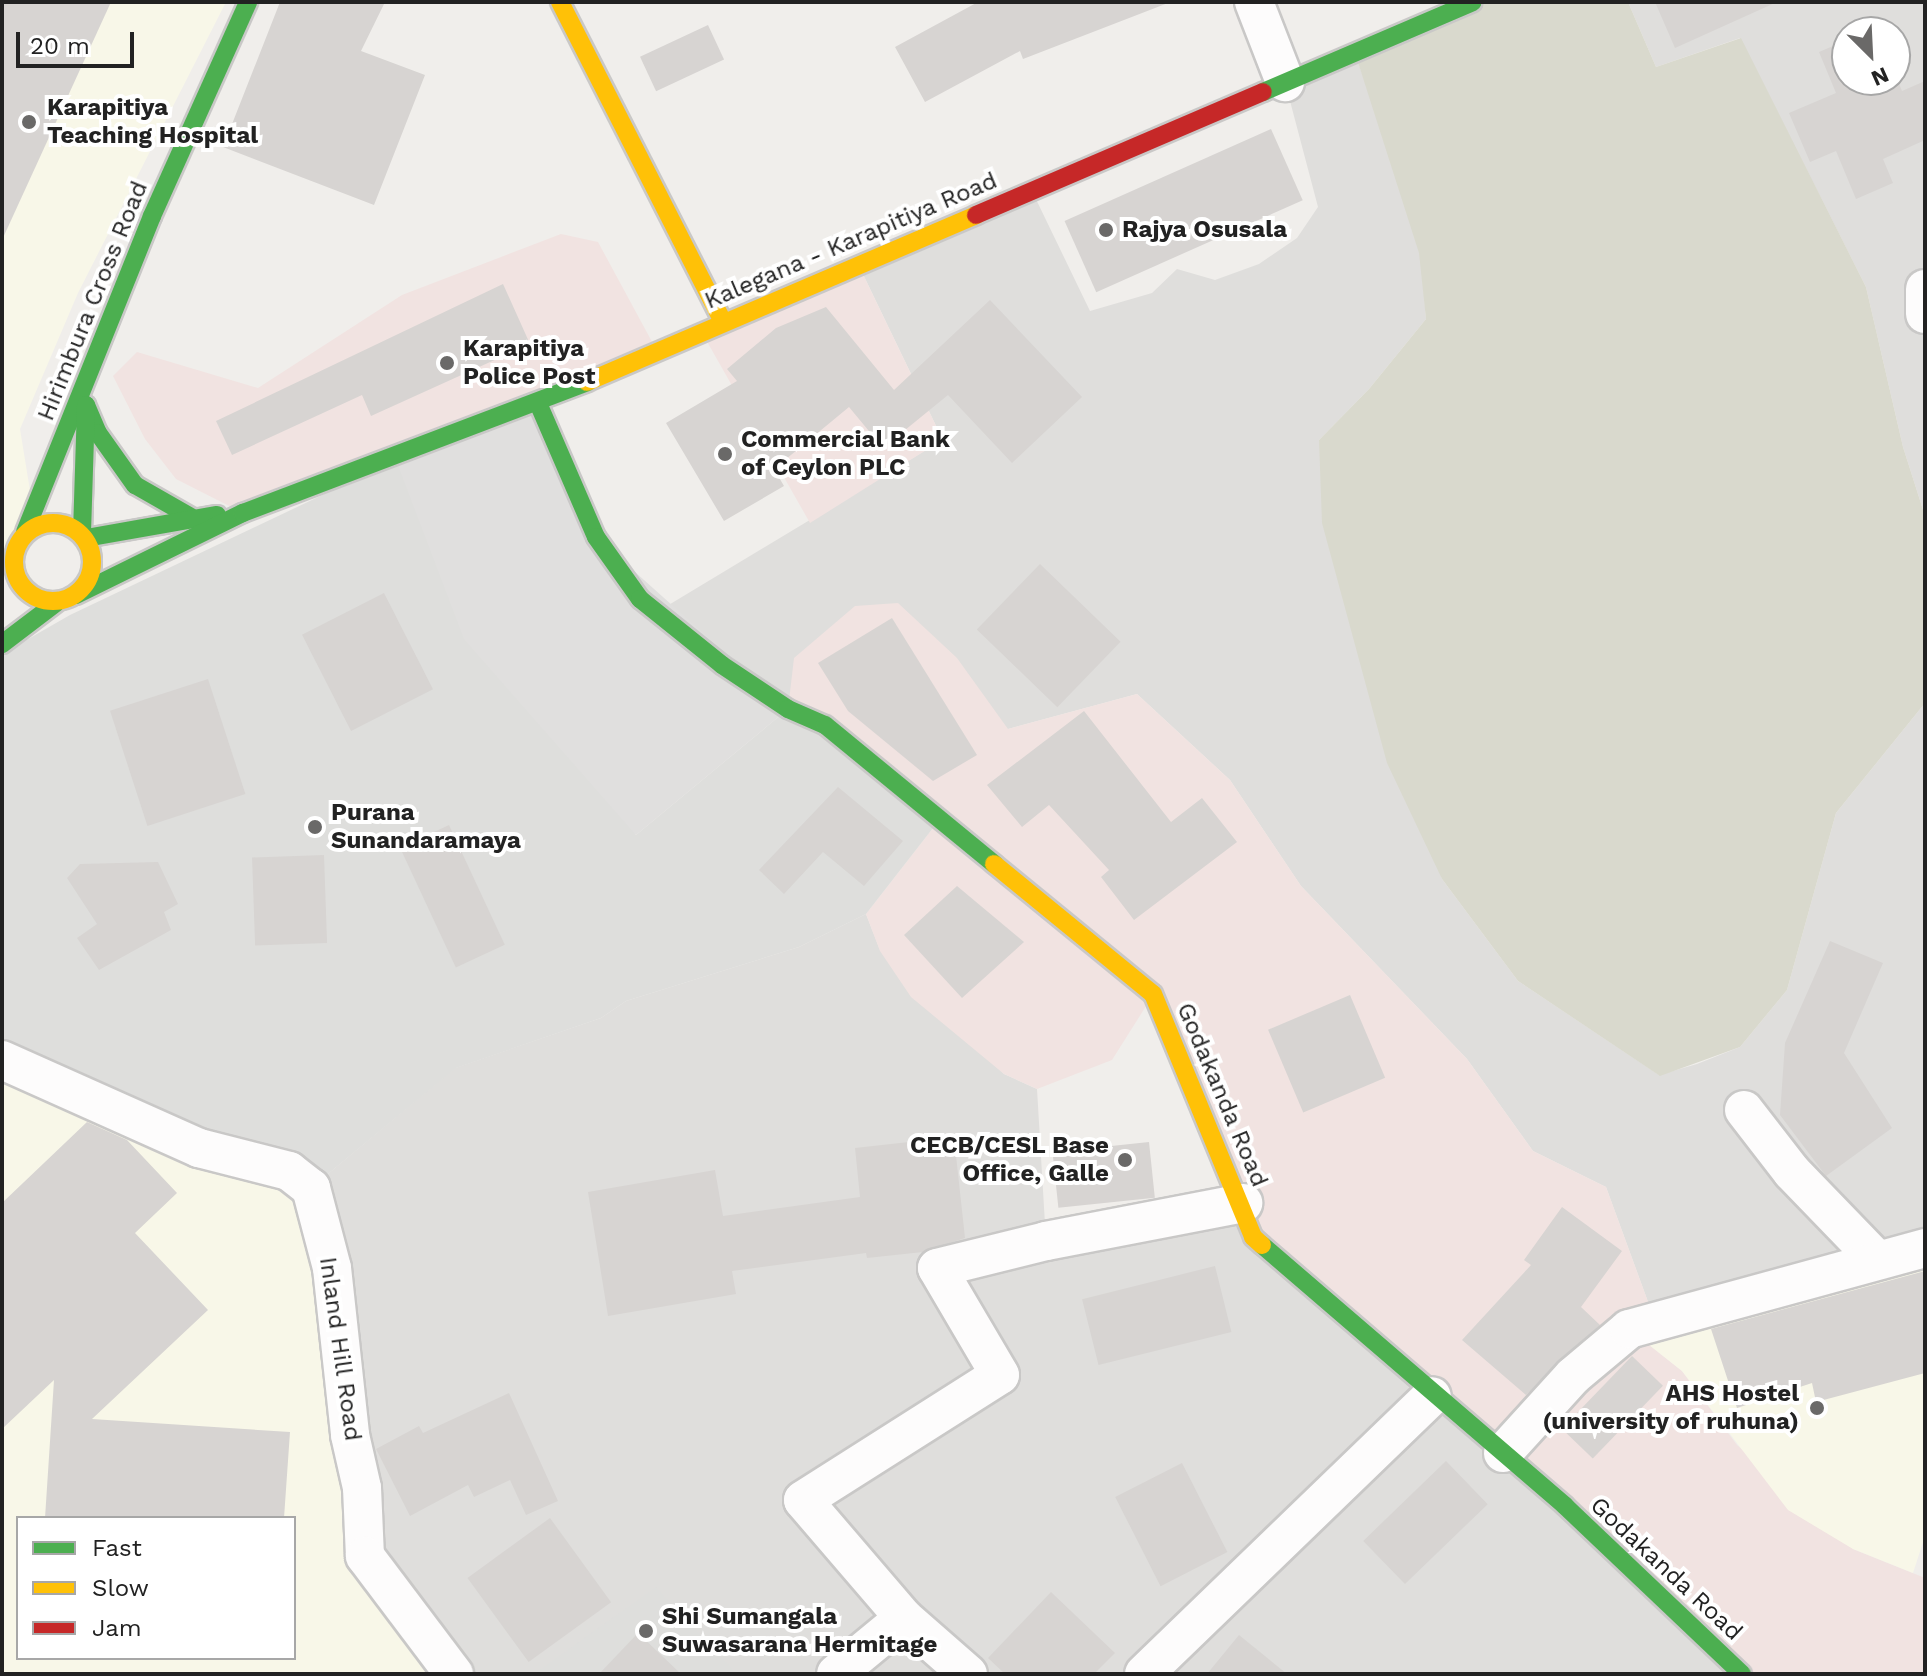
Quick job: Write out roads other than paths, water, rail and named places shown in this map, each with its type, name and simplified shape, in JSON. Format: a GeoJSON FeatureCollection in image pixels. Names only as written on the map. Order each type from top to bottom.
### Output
{"type":"FeatureCollection","features":[{"type":"Feature","properties":{"kind":"main road","name":"Hirimbura Cross Road"},"geometry":{"type":"LineString","coordinates":[[25,532],[87,375],[248,2]]}},
{"type":"Feature","properties":{"kind":"main road"},"geometry":{"type":"LineString","coordinates":[[560,2],[723,322]]}},
{"type":"Feature","properties":{"kind":"main road","name":"Kalegana - Karapitiya Road"},"geometry":{"type":"LineString","coordinates":[[76,595],[243,513],[538,403],[1473,2]]}},
{"type":"Feature","properties":{"kind":"main road"},"geometry":{"type":"LineString","coordinates":[[2,644],[56,603],[76,595],[92,569],[84,536],[87,375]]}},
{"type":"Feature","properties":{"kind":"main road","name":"Godakanda Road"},"geometry":{"type":"LineString","coordinates":[[538,403],[596,537],[640,599],[735,674],[788,709],[825,725],[1153,994],[1243,1203],[1253,1237],[1432,1396],[1503,1453],[1742,1674]]}},
{"type":"Feature","properties":{"kind":"main road"},"geometry":{"type":"LineString","coordinates":[[86,405],[98,433],[135,485],[191,517]]}},
{"type":"Feature","properties":{"kind":"main road","name":"Kalegana - Karapitiya Road"},"geometry":{"type":"LineString","coordinates":[[84,536],[191,517],[243,513]]}},
{"type":"Feature","properties":{"kind":"main road"},"geometry":{"type":"LineString","coordinates":[[2,587],[25,532],[54,521],[84,536]]}},
{"type":"Feature","properties":{"kind":"main road"},"geometry":{"type":"LineString","coordinates":[[11,567],[28,595],[56,603]]}},
{"type":"Feature","properties":{"kind":"street"},"geometry":{"type":"LineString","coordinates":[[1254,2],[1285,82]]}},
{"type":"Feature","properties":{"kind":"street"},"geometry":{"type":"LineString","coordinates":[[1925,289],[1925,314]]}},
{"type":"Feature","properties":{"kind":"street","name":"Inland Hill Road"},"geometry":{"type":"LineString","coordinates":[[2,1060],[199,1148],[289,1171],[311,1188],[332,1268],[350,1435],[362,1488],[365,1556],[454,1674]]}},
{"type":"Feature","properties":{"kind":"street"},"geometry":{"type":"LineString","coordinates":[[1744,1110],[1792,1172],[1876,1259]]}},
{"type":"Feature","properties":{"kind":"street"},"geometry":{"type":"LineString","coordinates":[[968,1674],[904,1618],[803,1500],[1000,1375],[937,1268],[1046,1241],[1243,1203]]}},
{"type":"Feature","properties":{"kind":"street"},"geometry":{"type":"LineString","coordinates":[[1503,1453],[1573,1376],[1629,1329],[1925,1248]]}},
{"type":"Feature","properties":{"kind":"street"},"geometry":{"type":"LineString","coordinates":[[1144,1674],[1432,1396]]}},
{"type":"Feature","properties":{"kind":"street"},"geometry":{"type":"LineString","coordinates":[[836,1674],[904,1618]]}},
{"type":"Feature","properties":{"kind":"place","name":"Karapitiya Teaching Hospital"},"geometry":{"type":"Point","coordinates":[29,122]}},
{"type":"Feature","properties":{"kind":"place","name":"Rajya Osusala"},"geometry":{"type":"Point","coordinates":[1106,230]}},
{"type":"Feature","properties":{"kind":"place","name":"Karapitiya Police Post"},"geometry":{"type":"Point","coordinates":[447,363]}},
{"type":"Feature","properties":{"kind":"place","name":"Commercial Bank of Ceylon PLC"},"geometry":{"type":"Point","coordinates":[725,454]}},
{"type":"Feature","properties":{"kind":"place","name":"Purana Sunandaramaya"},"geometry":{"type":"Point","coordinates":[315,827]}},
{"type":"Feature","properties":{"kind":"place","name":"CECB/CESL Base Office, Galle"},"geometry":{"type":"Point","coordinates":[1125,1160]}},
{"type":"Feature","properties":{"kind":"place","name":"AHS Hostel (university of ruhuna)"},"geometry":{"type":"Point","coordinates":[1817,1408]}},
{"type":"Feature","properties":{"kind":"place","name":"Shi Sumangala Suwasarana Hermitage"},"geometry":{"type":"Point","coordinates":[646,1631]}}]}
